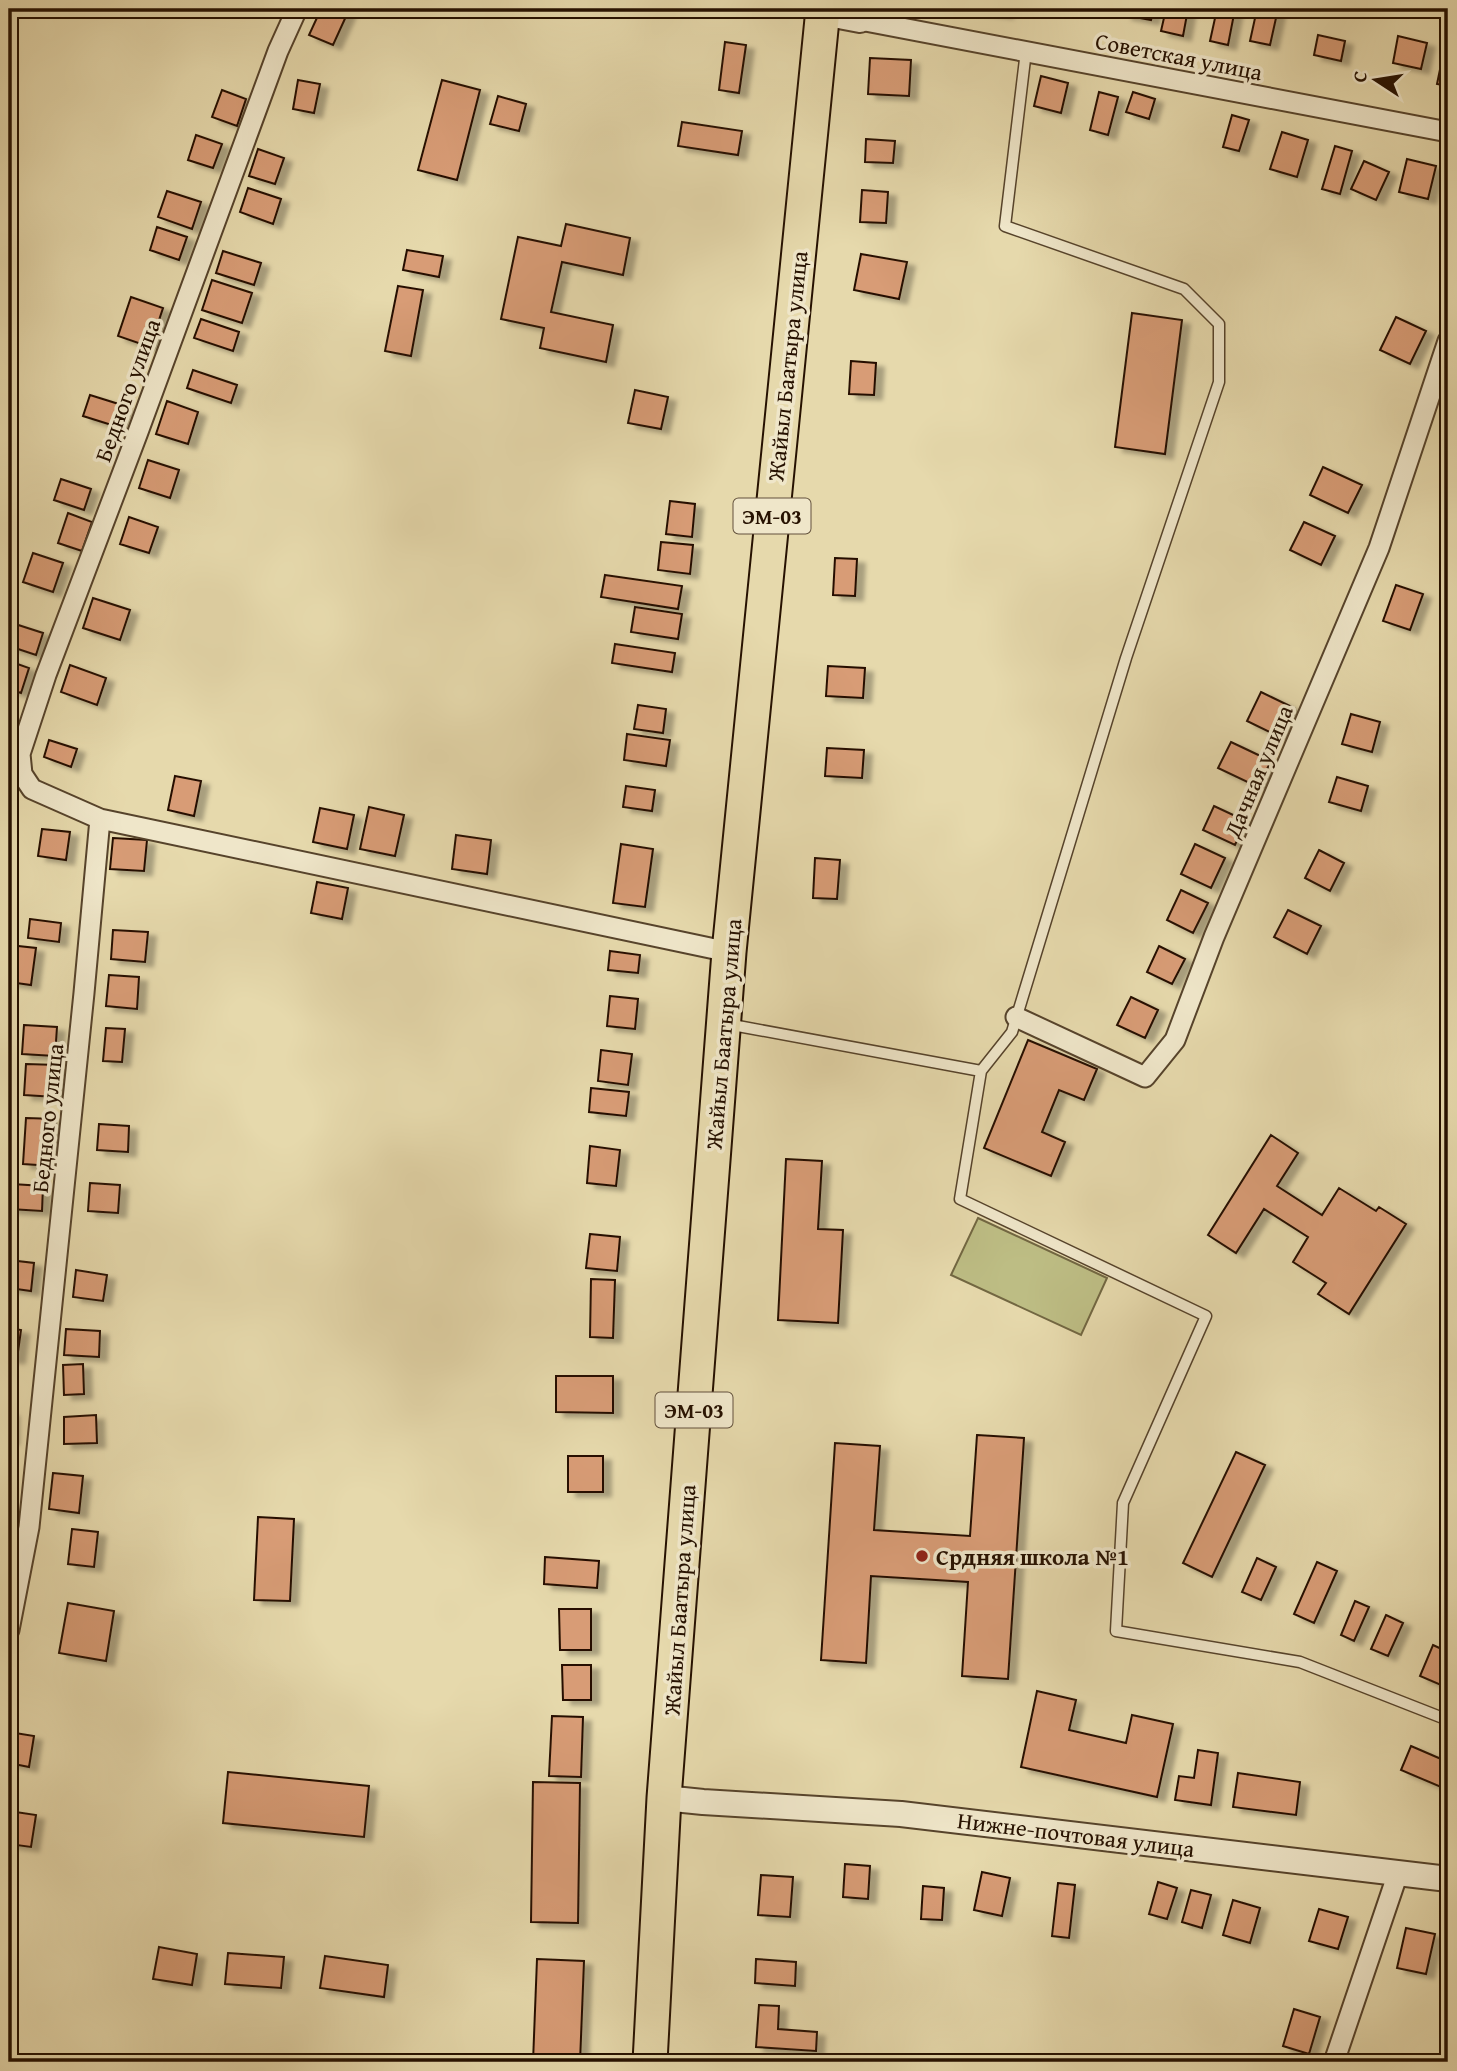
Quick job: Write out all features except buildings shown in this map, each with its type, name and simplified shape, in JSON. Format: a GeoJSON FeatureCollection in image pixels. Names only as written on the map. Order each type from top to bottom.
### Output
{"type":"FeatureCollection","features":[{"type":"Feature","properties":{"kind":"highway","name":"Жайыл Баатыра улица"},"geometry":{"type":"LineString","coordinates":[[650,2062],[664,1798],[723,1023],[823,11]]}},
{"type":"Feature","properties":{"kind":"street","name":"Бедного улица"},"geometry":{"type":"LineString","coordinates":[[9,1630],[30,1514],[100,819],[32,789],[23,774],[20,754],[46,675],[278,51],[297,9]]}},
{"type":"Feature","properties":{"kind":"street"},"geometry":{"type":"LineString","coordinates":[[823,11],[860,20]]}},
{"type":"Feature","properties":{"kind":"street","name":"Советская улица"},"geometry":{"type":"LineString","coordinates":[[860,20],[1448,132]]}},
{"type":"Feature","properties":{"kind":"street","name":"Дачная улица"},"geometry":{"type":"LineString","coordinates":[[1016,1017],[1145,1077],[1175,1040],[1214,937],[1379,548],[1448,341]]}},
{"type":"Feature","properties":{"kind":"street"},"geometry":{"type":"LineString","coordinates":[[100,819],[729,952]]}},
{"type":"Feature","properties":{"kind":"street","name":"Нижне-почтовая улица"},"geometry":{"type":"LineString","coordinates":[[664,1798],[901,1814],[1448,1879]]}},
{"type":"Feature","properties":{"kind":"street"},"geometry":{"type":"LineString","coordinates":[[1334,2062],[1398,1874]]}},
{"type":"Feature","properties":{"kind":"lane"},"geometry":{"type":"LineString","coordinates":[[1026,51],[1005,226],[1184,289],[1219,324],[1219,382],[1126,658],[1012,1032],[981,1071],[960,1199],[1206,1316],[1122,1503],[1116,1631],[1300,1662],[1448,1720]]}},
{"type":"Feature","properties":{"kind":"lane"},"geometry":{"type":"LineString","coordinates":[[723,1023],[981,1071]]}},
{"type":"Feature","properties":{"kind":"green space"},"geometry":{"type":"Polygon","coordinates":[[[978,1218],[1107,1278],[1081,1335],[951,1275],[978,1218]]]}},
{"type":"Feature","properties":{"kind":"place","name":"Срдняя школа №1"},"geometry":{"type":"Point","coordinates":[922,1556]}}]}
